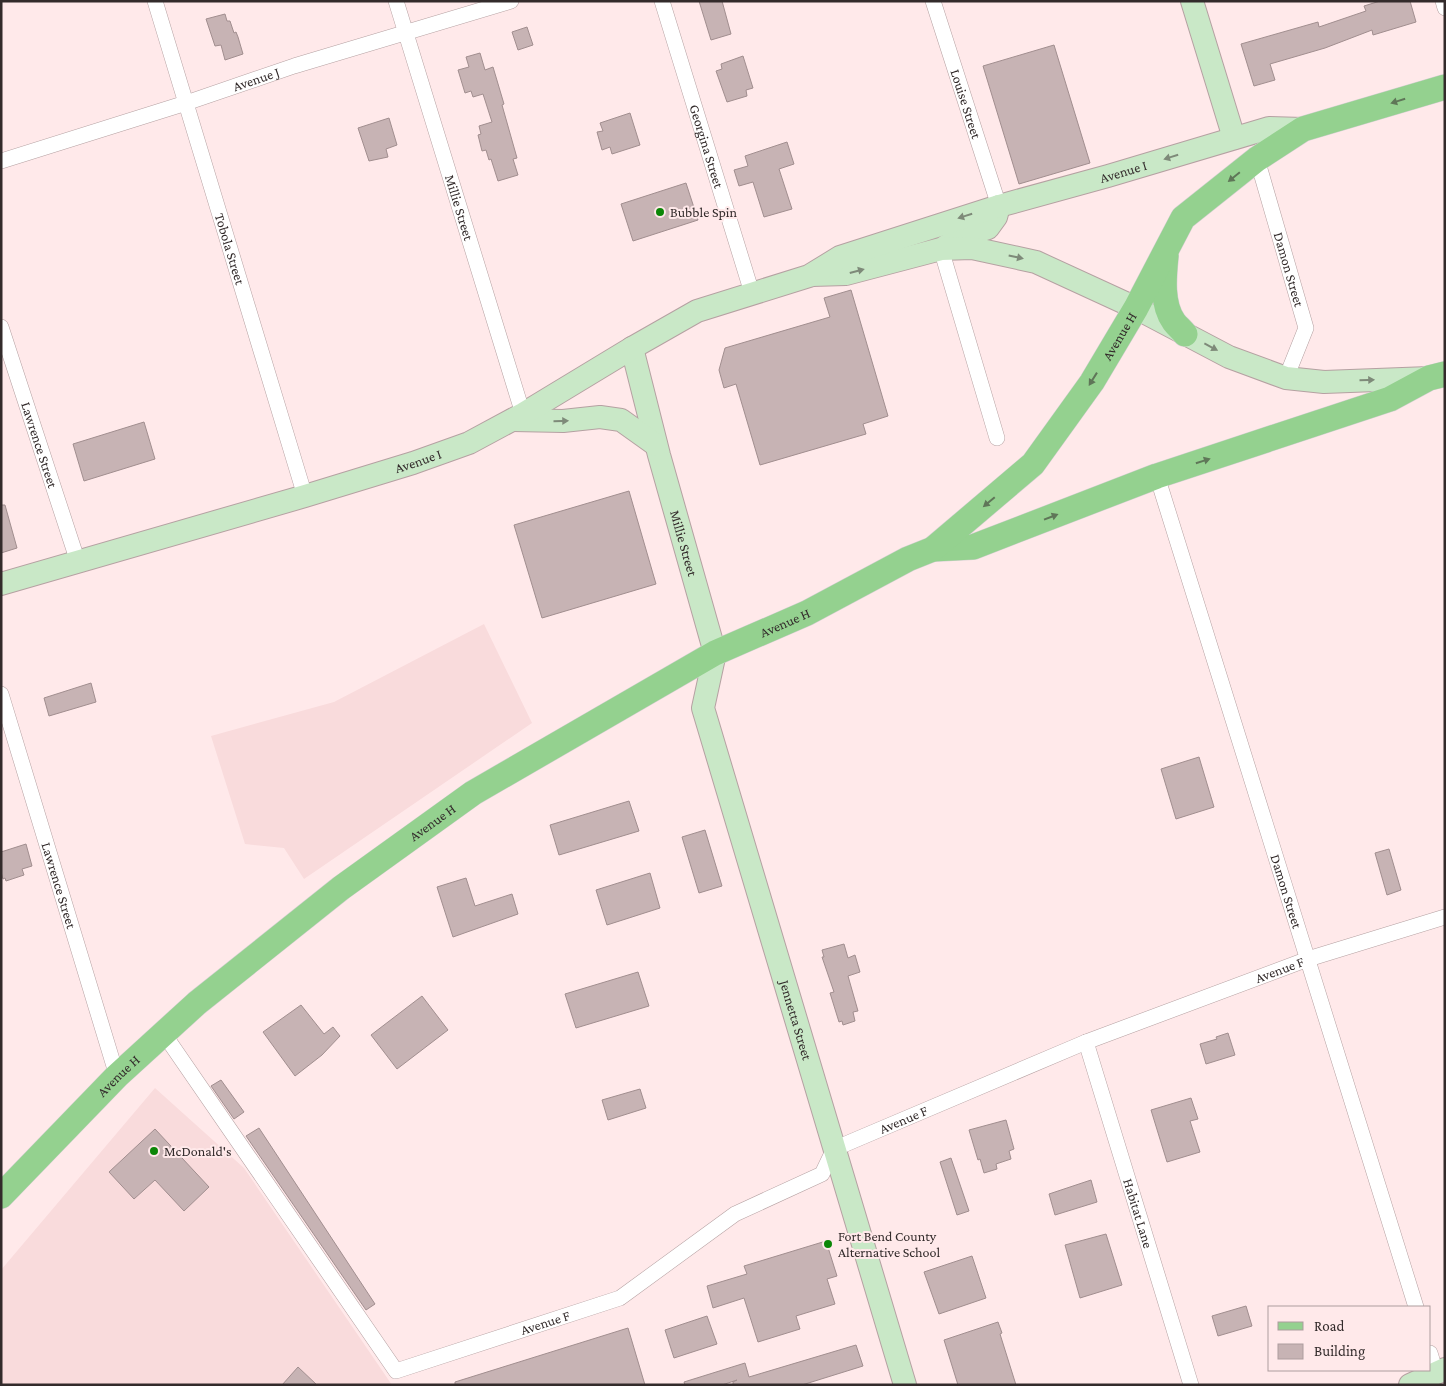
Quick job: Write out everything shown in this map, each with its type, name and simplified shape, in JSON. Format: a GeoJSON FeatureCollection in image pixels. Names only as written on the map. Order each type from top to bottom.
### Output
{"type":"FeatureCollection","features":[{"type":"Feature","properties":{"kind":"main road"},"geometry":{"type":"LineString","coordinates":[[1192,1],[1234,138]]}},
{"type":"Feature","properties":{"kind":"main road","name":"Avenue I"},"geometry":{"type":"LineString","coordinates":[[809,276],[840,257],[999,206],[1269,128],[1303,130],[1445,87]]}},
{"type":"Feature","properties":{"kind":"main road","name":"Avenue H"},"geometry":{"type":"LineString","coordinates":[[1,1196],[117,1076],[197,1003],[341,888],[473,793],[715,653],[807,613],[908,560],[933,549],[1033,464],[1092,382],[1136,308],[1183,218],[1257,159],[1303,130]]}},
{"type":"Feature","properties":{"kind":"main road"},"geometry":{"type":"LineString","coordinates":[[941,249],[961,237],[988,228],[996,218],[999,206]]}},
{"type":"Feature","properties":{"kind":"main road"},"geometry":{"type":"LineString","coordinates":[[1171,242],[1166,255],[1164,284],[1173,321],[1185,334]]}},
{"type":"Feature","properties":{"kind":"main road","name":"Avenue I"},"geometry":{"type":"LineString","coordinates":[[1,584],[184,532],[413,463],[469,443],[518,417],[697,311],[809,276],[846,274],[941,249],[972,248],[1036,262],[1136,308],[1229,356],[1286,378],[1324,382],[1437,376]]}},
{"type":"Feature","properties":{"kind":"main road","name":"Millie Street"},"geometry":{"type":"LineString","coordinates":[[632,348],[656,446],[715,653]]}},
{"type":"Feature","properties":{"kind":"main road","name":"Avenue H"},"geometry":{"type":"LineString","coordinates":[[933,549],[973,547],[1157,476],[1390,399],[1437,376]]}},
{"type":"Feature","properties":{"kind":"main road"},"geometry":{"type":"LineString","coordinates":[[518,417],[564,421],[600,417],[621,420],[656,446]]}},
{"type":"Feature","properties":{"kind":"main road","name":"Jennetta Street"},"geometry":{"type":"LineString","coordinates":[[715,653],[703,708],[905,1385]]}},
{"type":"Feature","properties":{"kind":"main road"},"geometry":{"type":"LineString","coordinates":[[1410,1385],[1429,1371]]}},
{"type":"Feature","properties":{"kind":"street","name":"Tobola Street"},"geometry":{"type":"LineString","coordinates":[[155,1],[306,496]]}},
{"type":"Feature","properties":{"kind":"street","name":"Millie Street"},"geometry":{"type":"LineString","coordinates":[[396,1],[518,417]]}},
{"type":"Feature","properties":{"kind":"street","name":"Avenue J"},"geometry":{"type":"LineString","coordinates":[[1,161],[186,103],[294,66],[511,1]]}},
{"type":"Feature","properties":{"kind":"street","name":"Georgina Street"},"geometry":{"type":"LineString","coordinates":[[662,1],[752,293]]}},
{"type":"Feature","properties":{"kind":"street","name":"Louise Street"},"geometry":{"type":"LineString","coordinates":[[933,1],[999,206]]}},
{"type":"Feature","properties":{"kind":"street"},"geometry":{"type":"LineString","coordinates":[[1443,1],[1445,8]]}},
{"type":"Feature","properties":{"kind":"street","name":"Damon Street"},"geometry":{"type":"LineString","coordinates":[[1257,159],[1306,328],[1286,378]]}},
{"type":"Feature","properties":{"kind":"street"},"geometry":{"type":"LineString","coordinates":[[941,249],[997,438]]}},
{"type":"Feature","properties":{"kind":"street","name":"Lawrence Street"},"geometry":{"type":"LineString","coordinates":[[1,328],[78,562]]}},
{"type":"Feature","properties":{"kind":"street","name":"Damon Street"},"geometry":{"type":"LineString","coordinates":[[1157,476],[1416,1306]]}},
{"type":"Feature","properties":{"kind":"street","name":"Lawrence Street"},"geometry":{"type":"LineString","coordinates":[[1,694],[117,1076]]}},
{"type":"Feature","properties":{"kind":"street","name":"Avenue F"},"geometry":{"type":"LineString","coordinates":[[164,1034],[396,1371],[620,1298],[735,1214],[822,1174],[834,1149],[1086,1042],[1308,959],[1445,917]]}},
{"type":"Feature","properties":{"kind":"street","name":"Habitat Lane"},"geometry":{"type":"LineString","coordinates":[[1086,1042],[1190,1385]]}},
{"type":"Feature","properties":{"kind":"shaded area"},"geometry":{"type":"Polygon","coordinates":[[[484,624],[532,723],[304,879],[284,848],[245,844],[211,736],[334,702],[484,624]]]}},
{"type":"Feature","properties":{"kind":"shaded area"},"geometry":{"type":"Polygon","coordinates":[[[155,1088],[244,1168],[392,1385],[1,1385],[1,1270],[155,1088]]]}},
{"type":"Feature","properties":{"kind":"building"},"geometry":{"type":"Polygon","coordinates":[[[699,1],[722,1],[731,34],[711,40],[699,1]]]}},
{"type":"Feature","properties":{"kind":"building"},"geometry":{"type":"Polygon","coordinates":[[[1380,1],[1410,1],[1416,22],[1373,35],[1372,30],[1325,48],[1270,64],[1275,80],[1254,86],[1241,44],[1318,22],[1319,27],[1366,11],[1364,6],[1380,1]]]}},
{"type":"Feature","properties":{"kind":"building"},"geometry":{"type":"Polygon","coordinates":[[[225,14],[227,21],[230,21],[234,33],[236,32],[243,54],[225,60],[221,45],[215,46],[206,19],[225,14]]]}},
{"type":"Feature","properties":{"kind":"building"},"geometry":{"type":"Polygon","coordinates":[[[527,27],[533,45],[518,50],[512,32],[527,27]]]}},
{"type":"Feature","properties":{"kind":"building"},"geometry":{"type":"Polygon","coordinates":[[[1054,45],[1090,163],[1019,184],[983,66],[1054,45]]]}},
{"type":"Feature","properties":{"kind":"building"},"geometry":{"type":"Polygon","coordinates":[[[480,53],[485,70],[493,67],[517,158],[513,159],[518,175],[498,181],[491,159],[489,160],[486,150],[482,151],[478,135],[481,134],[479,126],[492,122],[483,94],[473,97],[471,91],[465,93],[458,70],[469,67],[466,57],[480,53]]]}},
{"type":"Feature","properties":{"kind":"building"},"geometry":{"type":"Polygon","coordinates":[[[743,56],[753,88],[746,90],[747,96],[727,102],[716,71],[722,69],[721,64],[743,56]]]}},
{"type":"Feature","properties":{"kind":"building"},"geometry":{"type":"Polygon","coordinates":[[[630,113],[640,145],[612,154],[610,147],[602,150],[597,132],[603,131],[600,123],[630,113]]]}},
{"type":"Feature","properties":{"kind":"building"},"geometry":{"type":"Polygon","coordinates":[[[389,118],[397,145],[386,149],[388,157],[369,161],[358,128],[389,118]]]}},
{"type":"Feature","properties":{"kind":"building"},"geometry":{"type":"Polygon","coordinates":[[[787,142],[794,164],[779,169],[792,209],[764,217],[753,182],[739,186],[734,170],[748,166],[745,156],[787,142]]]}},
{"type":"Feature","properties":{"kind":"building","name":"Bubble Spin"},"geometry":{"type":"Polygon","coordinates":[[[686,183],[698,220],[633,241],[621,204],[686,183]]]}},
{"type":"Feature","properties":{"kind":"building"},"geometry":{"type":"Polygon","coordinates":[[[851,290],[888,416],[863,424],[866,434],[760,465],[736,384],[724,388],[719,370],[725,348],[830,317],[824,298],[851,290]]]}},
{"type":"Feature","properties":{"kind":"building"},"geometry":{"type":"Polygon","coordinates":[[[144,422],[155,459],[84,481],[73,444],[144,422]]]}},
{"type":"Feature","properties":{"kind":"building"},"geometry":{"type":"Polygon","coordinates":[[[629,491],[656,584],[542,618],[514,525],[629,491]]]}},
{"type":"Feature","properties":{"kind":"building"},"geometry":{"type":"Polygon","coordinates":[[[1,505],[5,505],[17,548],[1,553],[1,505]]]}},
{"type":"Feature","properties":{"kind":"building"},"geometry":{"type":"Polygon","coordinates":[[[91,683],[96,702],[49,716],[44,698],[91,683]]]}},
{"type":"Feature","properties":{"kind":"building"},"geometry":{"type":"Polygon","coordinates":[[[1199,757],[1214,807],[1176,819],[1161,769],[1199,757]]]}},
{"type":"Feature","properties":{"kind":"building"},"geometry":{"type":"Polygon","coordinates":[[[629,801],[639,831],[559,855],[550,825],[629,801]]]}},
{"type":"Feature","properties":{"kind":"building"},"geometry":{"type":"Polygon","coordinates":[[[705,830],[722,886],[699,893],[682,837],[705,830]]]}},
{"type":"Feature","properties":{"kind":"building"},"geometry":{"type":"Polygon","coordinates":[[[26,844],[32,866],[22,869],[24,875],[6,881],[5,878],[3,879],[1,872],[1,852],[26,844]]]}},
{"type":"Feature","properties":{"kind":"building"},"geometry":{"type":"Polygon","coordinates":[[[1389,849],[1401,890],[1387,895],[1375,853],[1389,849]]]}},
{"type":"Feature","properties":{"kind":"building"},"geometry":{"type":"Polygon","coordinates":[[[650,873],[660,908],[607,925],[596,890],[650,873]]]}},
{"type":"Feature","properties":{"kind":"building"},"geometry":{"type":"Polygon","coordinates":[[[466,878],[475,906],[512,894],[518,914],[453,937],[437,887],[466,878]]]}},
{"type":"Feature","properties":{"kind":"building"},"geometry":{"type":"Polygon","coordinates":[[[844,944],[848,958],[855,955],[860,972],[848,976],[858,1011],[853,1012],[855,1021],[843,1025],[842,1021],[839,1022],[830,993],[834,992],[822,957],[824,957],[822,950],[844,944]]]}},
{"type":"Feature","properties":{"kind":"building"},"geometry":{"type":"Polygon","coordinates":[[[638,972],[649,1006],[576,1028],[565,994],[638,972]]]}},
{"type":"Feature","properties":{"kind":"building"},"geometry":{"type":"Polygon","coordinates":[[[422,996],[448,1030],[397,1069],[371,1035],[422,996]]]}},
{"type":"Feature","properties":{"kind":"building"},"geometry":{"type":"Polygon","coordinates":[[[301,1005],[324,1034],[333,1027],[340,1036],[322,1055],[295,1076],[263,1032],[301,1005]]]}},
{"type":"Feature","properties":{"kind":"building"},"geometry":{"type":"Polygon","coordinates":[[[1228,1033],[1235,1055],[1206,1064],[1200,1044],[1217,1039],[1216,1037],[1228,1033]]]}},
{"type":"Feature","properties":{"kind":"building"},"geometry":{"type":"Polygon","coordinates":[[[221,1080],[244,1112],[234,1119],[211,1086],[221,1080]]]}},
{"type":"Feature","properties":{"kind":"building"},"geometry":{"type":"Polygon","coordinates":[[[640,1089],[646,1108],[608,1120],[602,1100],[640,1089]]]}},
{"type":"Feature","properties":{"kind":"building"},"geometry":{"type":"Polygon","coordinates":[[[1191,1098],[1198,1119],[1190,1121],[1200,1152],[1167,1162],[1151,1110],[1191,1098]]]}},
{"type":"Feature","properties":{"kind":"building"},"geometry":{"type":"Polygon","coordinates":[[[1006,1120],[1014,1149],[1009,1151],[1011,1159],[996,1164],[997,1169],[984,1173],[969,1130],[1006,1120]]]}},
{"type":"Feature","properties":{"kind":"building"},"geometry":{"type":"Polygon","coordinates":[[[259,1128],[375,1304],[366,1310],[246,1136],[259,1128]]]}},
{"type":"Feature","properties":{"kind":"building","name":"McDonald's"},"geometry":{"type":"Polygon","coordinates":[[[155,1129],[209,1187],[184,1211],[155,1180],[134,1199],[109,1172],[155,1129]]]}},
{"type":"Feature","properties":{"kind":"building"},"geometry":{"type":"Polygon","coordinates":[[[951,1158],[969,1211],[957,1215],[940,1162],[951,1158]]]}},
{"type":"Feature","properties":{"kind":"building"},"geometry":{"type":"Polygon","coordinates":[[[1091,1180],[1097,1202],[1055,1215],[1049,1194],[1091,1180]]]}},
{"type":"Feature","properties":{"kind":"building"},"geometry":{"type":"Polygon","coordinates":[[[1106,1234],[1122,1285],[1080,1298],[1065,1245],[1106,1234]]]}},
{"type":"Feature","properties":{"kind":"building"},"geometry":{"type":"Polygon","coordinates":[[[826,1241],[837,1276],[827,1279],[835,1304],[796,1316],[800,1329],[758,1342],[744,1298],[713,1308],[707,1286],[747,1274],[744,1266],[826,1241]]]}},
{"type":"Feature","properties":{"kind":"building"},"geometry":{"type":"Polygon","coordinates":[[[972,1256],[986,1298],[939,1314],[924,1272],[972,1256]]]}},
{"type":"Feature","properties":{"kind":"building"},"geometry":{"type":"Polygon","coordinates":[[[1246,1306],[1252,1326],[1218,1336],[1212,1316],[1246,1306]]]}},
{"type":"Feature","properties":{"kind":"building"},"geometry":{"type":"Polygon","coordinates":[[[707,1316],[717,1344],[674,1358],[665,1330],[707,1316]]]}},
{"type":"Feature","properties":{"kind":"building"},"geometry":{"type":"Polygon","coordinates":[[[998,1322],[1016,1385],[958,1385],[944,1340],[998,1322]]]}},
{"type":"Feature","properties":{"kind":"building"},"geometry":{"type":"Polygon","coordinates":[[[628,1328],[645,1385],[455,1385],[455,1382],[628,1328]]]}},
{"type":"Feature","properties":{"kind":"building"},"geometry":{"type":"Polygon","coordinates":[[[856,1345],[863,1366],[802,1385],[733,1385],[733,1382],[737,1380],[722,1385],[685,1385],[684,1382],[745,1363],[749,1377],[856,1345]]]}},
{"type":"Feature","properties":{"kind":"building"},"geometry":{"type":"Polygon","coordinates":[[[298,1367],[317,1385],[282,1385],[298,1367]]]}},
{"type":"Feature","properties":{"kind":"place","name":"Bubble Spin"},"geometry":{"type":"Point","coordinates":[660,212]}},
{"type":"Feature","properties":{"kind":"place","name":"McDonald's"},"geometry":{"type":"Point","coordinates":[154,1151]}},
{"type":"Feature","properties":{"kind":"place","name":"Fort Bend County Alternative School"},"geometry":{"type":"Point","coordinates":[828,1244]}}]}
